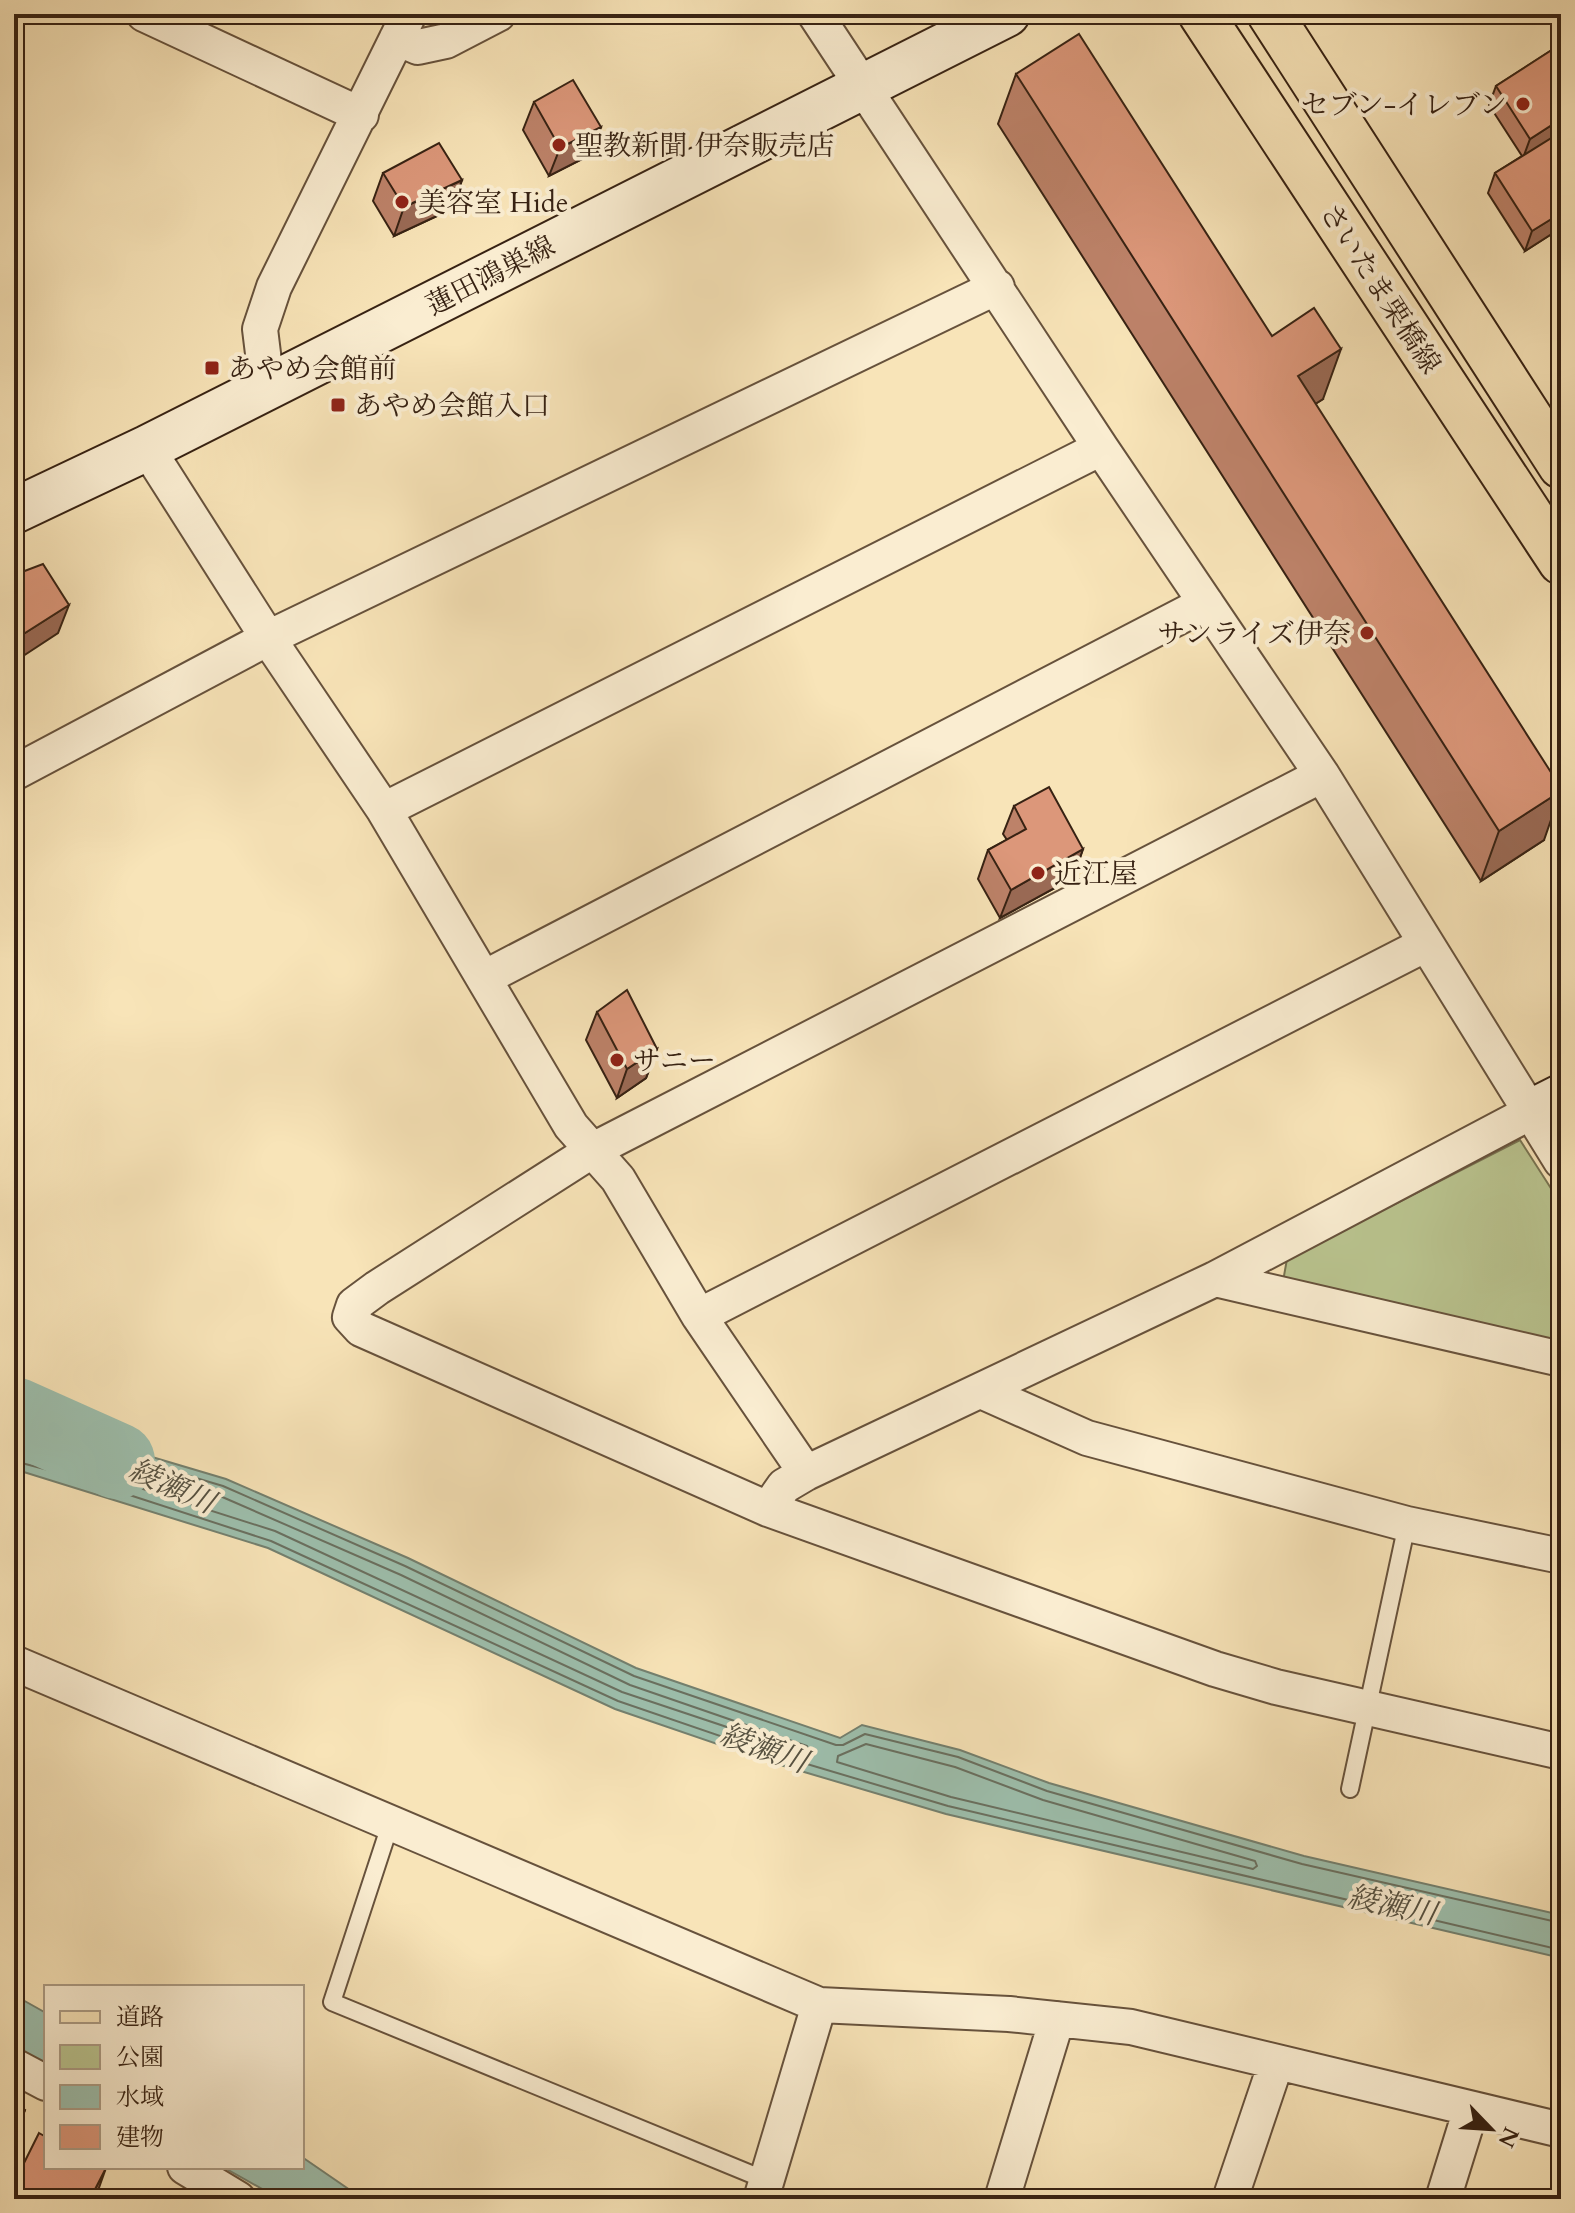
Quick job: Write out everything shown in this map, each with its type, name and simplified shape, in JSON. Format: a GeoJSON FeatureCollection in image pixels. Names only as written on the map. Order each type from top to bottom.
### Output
{"type":"FeatureCollection","features":[{"type":"Feature","properties":{"kind":"main road","name":"蓮田鴻巣線"},"geometry":{"type":"LineString","coordinates":[[14,511],[147,448],[1007,14]]}},
{"type":"Feature","properties":{"kind":"main road","name":"さいたま栗橋線"},"geometry":{"type":"LineString","coordinates":[[1201,14],[1561,562]]}},
{"type":"Feature","properties":{"kind":"main road","name":"さいたま栗橋線"},"geometry":{"type":"LineString","coordinates":[[1270,14],[1561,466]]}},
{"type":"Feature","properties":{"kind":"street"},"geometry":{"type":"LineString","coordinates":[[144,14],[361,115]]}},
{"type":"Feature","properties":{"kind":"street"},"geometry":{"type":"LineString","coordinates":[[267,386],[260,329],[274,287],[403,26],[418,47],[446,41],[498,14]]}},
{"type":"Feature","properties":{"kind":"street"},"geometry":{"type":"LineString","coordinates":[[815,14],[1101,448],[1322,775],[1426,944],[1546,1104],[1561,1161]]}},
{"type":"Feature","properties":{"kind":"street"},"geometry":{"type":"LineString","coordinates":[[14,773],[268,638],[997,287]]}},
{"type":"Feature","properties":{"kind":"street"},"geometry":{"type":"LineString","coordinates":[[147,448],[268,638],[384,810],[571,1126],[618,1179],[699,1316],[806,1473]]}},
{"type":"Feature","properties":{"kind":"street"},"geometry":{"type":"LineString","coordinates":[[384,810],[1101,448]]}},
{"type":"Feature","properties":{"kind":"street"},"geometry":{"type":"LineString","coordinates":[[484,978],[1206,603]]}},
{"type":"Feature","properties":{"kind":"street"},"geometry":{"type":"LineString","coordinates":[[1322,775],[593,1150],[377,1288],[354,1305],[350,1317],[361,1329],[768,1509],[1215,1669],[1276,1687],[1561,1752]]}},
{"type":"Feature","properties":{"kind":"street"},"geometry":{"type":"LineString","coordinates":[[699,1316],[1426,944]]}},
{"type":"Feature","properties":{"kind":"street"},"geometry":{"type":"LineString","coordinates":[[768,1509],[784,1486],[806,1473],[1215,1279],[1546,1104]]}},
{"type":"Feature","properties":{"kind":"street"},"geometry":{"type":"LineString","coordinates":[[1215,1279],[1561,1359]]}},
{"type":"Feature","properties":{"kind":"street"},"geometry":{"type":"LineString","coordinates":[[981,1391],[1087,1438],[1407,1524],[1561,1556]]}},
{"type":"Feature","properties":{"kind":"street"},"geometry":{"type":"LineString","coordinates":[[14,1663],[819,2005],[1009,2014],[1131,2027],[1561,2130]]}},
{"type":"Feature","properties":{"kind":"street"},"geometry":{"type":"LineString","coordinates":[[765,2190],[819,2005]]}},
{"type":"Feature","properties":{"kind":"street"},"geometry":{"type":"LineString","coordinates":[[1002,2199],[1057,2019]]}},
{"type":"Feature","properties":{"kind":"street"},"geometry":{"type":"LineString","coordinates":[[1230,2199],[1276,2063]]}},
{"type":"Feature","properties":{"kind":"street"},"geometry":{"type":"LineString","coordinates":[[14,2066],[44,2082]]}},
{"type":"Feature","properties":{"kind":"street"},"geometry":{"type":"LineString","coordinates":[[1443,2199],[1471,2109]]}},
{"type":"Feature","properties":{"kind":"street"},"geometry":{"type":"LineString","coordinates":[[188,2169],[238,2199]]}},
{"type":"Feature","properties":{"kind":"lane"},"geometry":{"type":"LineString","coordinates":[[1350,1789],[1407,1524]]}},
{"type":"Feature","properties":{"kind":"lane"},"geometry":{"type":"LineString","coordinates":[[391,1822],[332,2002],[765,2190]]}},
{"type":"Feature","properties":{"kind":"green space"},"geometry":{"type":"Polygon","coordinates":[[[1520,1140],[1561,1204],[1561,1347],[1282,1287],[1287,1259],[1520,1140]]]}},
{"type":"Feature","properties":{"kind":"water"},"geometry":{"type":"Polygon","coordinates":[[[14,1416],[226,1479],[408,1558],[636,1668],[840,1738],[862,1725],[960,1750],[1049,1783],[1304,1856],[1561,1915],[1561,1958],[946,1814],[767,1761],[615,1709],[268,1548],[14,1469],[14,1416]]]}},
{"type":"Feature","properties":{"kind":"water"},"geometry":{"type":"Polygon","coordinates":[[[14,1995],[44,2012],[44,2066],[14,2049],[14,1995]]]}},
{"type":"Feature","properties":{"kind":"water"},"geometry":{"type":"Polygon","coordinates":[[[304,2158],[363,2199],[280,2199],[227,2169],[304,2169],[304,2158]]]}},
{"type":"Feature","properties":{"kind":"building"},"geometry":{"type":"Polygon","coordinates":[[[1079,34],[1272,336],[1314,308],[1341,349],[1298,376],[1561,788],[1561,791],[1499,831],[1016,74],[1079,34]]]}},
{"type":"Feature","properties":{"kind":"building"},"geometry":{"type":"Polygon","coordinates":[[[1561,44],[1561,119],[1530,139],[1496,86],[1561,44]]]}},
{"type":"Feature","properties":{"kind":"building"},"geometry":{"type":"Polygon","coordinates":[[[573,80],[601,127],[560,148],[534,102],[573,80]]]}},
{"type":"Feature","properties":{"kind":"building"},"geometry":{"type":"Polygon","coordinates":[[[1561,132],[1561,213],[1532,231],[1495,173],[1561,132]]]}},
{"type":"Feature","properties":{"kind":"building"},"geometry":{"type":"Polygon","coordinates":[[[439,143],[462,180],[404,207],[383,173],[439,143]]]}},
{"type":"Feature","properties":{"kind":"building"},"geometry":{"type":"Polygon","coordinates":[[[43,564],[69,605],[14,640],[14,575],[43,564]]]}},
{"type":"Feature","properties":{"kind":"building"},"geometry":{"type":"Polygon","coordinates":[[[1049,787],[1083,849],[1011,890],[988,850],[1026,829],[1014,806],[1049,787]]]}},
{"type":"Feature","properties":{"kind":"building"},"geometry":{"type":"Polygon","coordinates":[[[627,990],[657,1049],[627,1069],[597,1012],[627,990]]]}},
{"type":"Feature","properties":{"kind":"building"},"geometry":{"type":"Polygon","coordinates":[[[14,2104],[25,2110],[14,2134],[14,2104]]]}},
{"type":"Feature","properties":{"kind":"building"},"geometry":{"type":"Polygon","coordinates":[[[39,2133],[44,2136],[44,2169],[105,2169],[90,2199],[14,2199],[14,2183],[39,2133]]]}},
{"type":"Feature","properties":{"kind":"waterway","name":"綾瀬川"},"geometry":{"type":"LineString","coordinates":[[14,1415],[117,1461]]}},
{"type":"Feature","properties":{"kind":"place","name":"セブン-イレブン"},"geometry":{"type":"Point","coordinates":[1523,104]}},
{"type":"Feature","properties":{"kind":"place","name":"聖教新聞 伊奈販売店"},"geometry":{"type":"Point","coordinates":[559,145]}},
{"type":"Feature","properties":{"kind":"place","name":"美容室 Hide"},"geometry":{"type":"Point","coordinates":[402,202]}},
{"type":"Feature","properties":{"kind":"place","name":"あやめ会館前"},"geometry":{"type":"Point","coordinates":[212,368]}},
{"type":"Feature","properties":{"kind":"place","name":"あやめ会館入口"},"geometry":{"type":"Point","coordinates":[338,405]}},
{"type":"Feature","properties":{"kind":"place","name":"サンライズ伊奈"},"geometry":{"type":"Point","coordinates":[1367,633]}},
{"type":"Feature","properties":{"kind":"place","name":"近江屋"},"geometry":{"type":"Point","coordinates":[1038,873]}},
{"type":"Feature","properties":{"kind":"place","name":"サニー"},"geometry":{"type":"Point","coordinates":[617,1060]}}]}
